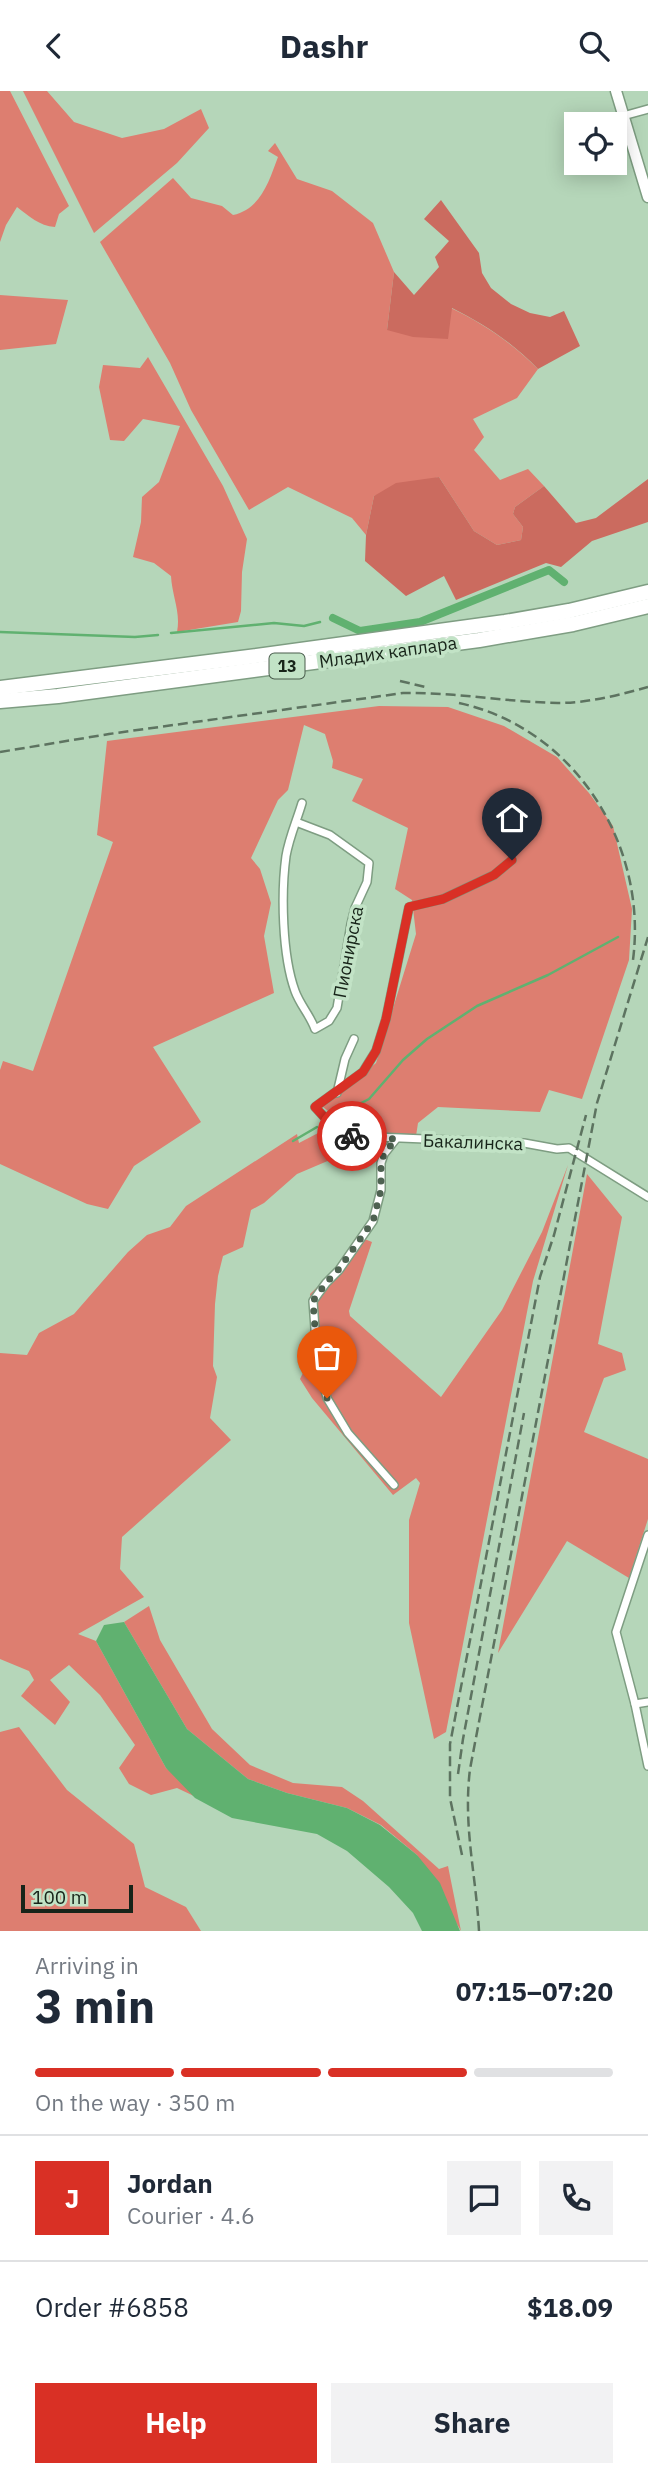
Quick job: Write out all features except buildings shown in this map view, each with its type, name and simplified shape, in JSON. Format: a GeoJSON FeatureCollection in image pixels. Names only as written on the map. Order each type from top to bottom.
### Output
{"type":"FeatureCollection","features":[{"type":"Feature","properties":{"kind":"highway","name":"Младих каплара"},"geometry":{"type":"LineString","coordinates":[[0,688],[505,622],[648,593]]}},
{"type":"Feature","properties":{"kind":"highway","name":"Младих каплара"},"geometry":{"type":"LineString","coordinates":[[0,702],[479,640],[573,624],[648,606]]}},
{"type":"Feature","properties":{"kind":"street"},"geometry":{"type":"LineString","coordinates":[[616,91],[623,112]]}},
{"type":"Feature","properties":{"kind":"street"},"geometry":{"type":"LineString","coordinates":[[627,115],[648,109]]}},
{"type":"Feature","properties":{"kind":"street"},"geometry":{"type":"LineString","coordinates":[[627,126],[648,197]]}},
{"type":"Feature","properties":{"kind":"street","name":"Пионирска"},"geometry":{"type":"LineString","coordinates":[[296,822],[330,835],[369,863],[351,924],[337,1008],[329,1021],[316,1029],[295,993],[287,953],[284,890],[286,853],[302,803]]}},
{"type":"Feature","properties":{"kind":"street"},"geometry":{"type":"LineString","coordinates":[[396,1139],[352,1136],[336,1130],[315,1107],[363,1072],[376,1051],[386,1019],[409,907],[443,899],[494,875],[512,860]]}},
{"type":"Feature","properties":{"kind":"street"},"geometry":{"type":"LineString","coordinates":[[337,1093],[345,1059],[354,1039]]}},
{"type":"Feature","properties":{"kind":"street"},"geometry":{"type":"LineString","coordinates":[[394,1485],[348,1433],[327,1398],[317,1356],[313,1301],[373,1221],[381,1190],[381,1163],[384,1154],[396,1139]]}},
{"type":"Feature","properties":{"kind":"street","name":"Бакалинска"},"geometry":{"type":"LineString","coordinates":[[396,1139],[524,1143],[557,1149],[569,1148],[648,1197]]}},
{"type":"Feature","properties":{"kind":"street"},"geometry":{"type":"LineString","coordinates":[[648,1535],[616,1632],[648,1766]]}},
{"type":"Feature","properties":{"kind":"street"},"geometry":{"type":"LineString","coordinates":[[635,1704],[648,1702]]}},
{"type":"Feature","properties":{"kind":"shaded area"},"geometry":{"type":"Polygon","coordinates":[[[0,91],[10,91],[69,206],[59,214],[55,227],[39,223],[17,207],[0,242],[0,91]]]}},
{"type":"Feature","properties":{"kind":"shaded area"},"geometry":{"type":"Polygon","coordinates":[[[23,91],[47,91],[74,122],[122,138],[164,129],[201,109],[209,128],[177,163],[94,233],[23,91]]]}},
{"type":"Feature","properties":{"kind":"shaded area"},"geometry":{"type":"Polygon","coordinates":[[[275,143],[297,179],[332,191],[373,223],[394,272],[387,330],[451,308],[497,335],[538,369],[517,398],[473,419],[484,437],[474,450],[500,480],[528,469],[544,486],[515,507],[513,514],[523,527],[521,540],[497,545],[474,531],[439,477],[374,496],[366,535],[352,518],[288,487],[249,510],[191,410],[170,363],[100,242],[173,178],[191,198],[222,206],[233,215],[243,212],[263,193],[278,157],[268,151],[275,143]]]}},
{"type":"Feature","properties":{"kind":"shaded area"},"geometry":{"type":"Polygon","coordinates":[[[441,200],[479,253],[482,273],[491,288],[511,304],[530,313],[550,317],[564,311],[580,346],[538,369],[498,335],[452,308],[448,339],[413,337],[387,330],[394,272],[414,295],[439,267],[435,257],[449,241],[424,219],[441,200]]]}},
{"type":"Feature","properties":{"kind":"shaded area"},"geometry":{"type":"Polygon","coordinates":[[[0,295],[68,300],[56,344],[0,350],[0,295]]]}},
{"type":"Feature","properties":{"kind":"shaded area"},"geometry":{"type":"Polygon","coordinates":[[[148,357],[223,486],[247,539],[238,622],[177,632],[178,618],[171,576],[154,563],[133,557],[141,522],[142,497],[159,482],[180,426],[143,419],[124,441],[110,440],[99,387],[103,365],[140,368],[148,357]]]}},
{"type":"Feature","properties":{"kind":"shaded area"},"geometry":{"type":"Polygon","coordinates":[[[439,477],[474,531],[497,545],[521,540],[523,527],[513,514],[515,507],[544,486],[576,523],[596,518],[648,479],[648,522],[592,541],[561,567],[546,563],[456,600],[444,576],[406,596],[365,561],[366,535],[374,496],[396,483],[439,477]]]}},
{"type":"Feature","properties":{"kind":"shaded area"},"geometry":{"type":"Polygon","coordinates":[[[379,706],[448,707],[504,726],[557,757],[589,793],[613,826],[632,909],[629,960],[582,1099],[549,1090],[540,1112],[438,1107],[418,1123],[416,1136],[351,1129],[323,1107],[376,1063],[416,934],[412,900],[395,889],[408,828],[352,801],[363,779],[332,768],[333,761],[325,734],[304,725],[288,790],[278,800],[251,858],[260,869],[271,903],[264,936],[274,993],[153,1047],[201,1122],[134,1166],[108,1209],[87,1204],[0,1164],[0,1070],[3,1061],[33,1071],[113,842],[97,835],[107,741],[379,706]]]}},
{"type":"Feature","properties":{"kind":"shaded area"},"geometry":{"type":"Polygon","coordinates":[[[322,1131],[337,1157],[297,1174],[264,1203],[251,1210],[243,1247],[223,1256],[215,1304],[213,1366],[217,1377],[210,1418],[231,1440],[122,1537],[120,1569],[144,1597],[78,1634],[96,1641],[166,1768],[215,1806],[177,1788],[151,1795],[129,1784],[119,1768],[135,1745],[100,1695],[69,1665],[50,1680],[70,1702],[55,1725],[21,1696],[34,1680],[29,1671],[0,1659],[0,1353],[27,1355],[39,1333],[74,1314],[128,1252],[147,1235],[170,1227],[186,1206],[297,1134],[299,1143],[322,1131]]]}},
{"type":"Feature","properties":{"kind":"shaded area"},"geometry":{"type":"Polygon","coordinates":[[[568,1165],[533,1281],[446,1732],[434,1739],[409,1623],[409,1520],[420,1483],[416,1478],[393,1495],[312,1398],[300,1379],[315,1348],[310,1294],[331,1274],[357,1236],[372,1242],[349,1311],[350,1316],[441,1397],[502,1310],[542,1232],[568,1165]]]}},
{"type":"Feature","properties":{"kind":"shaded area"},"geometry":{"type":"Polygon","coordinates":[[[587,1174],[622,1217],[598,1344],[622,1353],[626,1370],[604,1378],[584,1432],[648,1459],[648,1519],[629,1578],[567,1541],[498,1653],[587,1174]]]}},
{"type":"Feature","properties":{"kind":"shaded area"},"geometry":{"type":"Polygon","coordinates":[[[149,1606],[160,1640],[212,1729],[250,1765],[293,1783],[342,1787],[363,1801],[439,1869],[448,1866],[461,1931],[417,1855],[381,1825],[347,1808],[287,1793],[248,1779],[187,1729],[124,1622],[149,1606]]]}},
{"type":"Feature","properties":{"kind":"shaded area"},"geometry":{"type":"Polygon","coordinates":[[[124,1622],[187,1729],[248,1779],[287,1793],[347,1808],[380,1825],[417,1855],[440,1883],[460,1931],[422,1931],[413,1913],[389,1887],[347,1851],[317,1834],[232,1818],[195,1798],[166,1768],[96,1641],[104,1625],[124,1622]]]}},
{"type":"Feature","properties":{"kind":"shaded area"},"geometry":{"type":"Polygon","coordinates":[[[19,1727],[67,1790],[134,1844],[145,1887],[186,1907],[201,1931],[0,1931],[0,1732],[19,1727]]]}},
{"type":"Feature","properties":{"kind":"waterway"},"geometry":{"type":"LineString","coordinates":[[333,618],[360,631],[420,622],[549,570],[564,582]]}},
{"type":"Feature","properties":{"kind":"waterway"},"geometry":{"type":"LineString","coordinates":[[171,633],[274,623],[304,626],[320,622]]}},
{"type":"Feature","properties":{"kind":"waterway"},"geometry":{"type":"LineString","coordinates":[[0,632],[135,637],[158,635]]}},
{"type":"Feature","properties":{"kind":"waterway"},"geometry":{"type":"LineString","coordinates":[[332,1118],[369,1099],[403,1060],[427,1039],[477,1006],[548,975],[618,937]]}},
{"type":"Feature","properties":{"kind":"waterway"},"geometry":{"type":"LineString","coordinates":[[293,1141],[317,1127]]}},
{"type":"Feature","properties":{"kind":"railway"},"geometry":{"type":"LineString","coordinates":[[400,681],[425,687]]}},
{"type":"Feature","properties":{"kind":"railway"},"geometry":{"type":"LineString","coordinates":[[0,752],[403,693],[569,703],[615,696],[648,687]]}},
{"type":"Feature","properties":{"kind":"railway"},"geometry":{"type":"LineString","coordinates":[[459,703],[500,716],[537,737],[569,765],[595,797],[615,834],[628,874],[635,917],[633,960]]}},
{"type":"Feature","properties":{"kind":"railway"},"geometry":{"type":"LineString","coordinates":[[479,1931],[469,1831],[470,1769],[597,1103],[648,937]]}},
{"type":"Feature","properties":{"kind":"railway"},"geometry":{"type":"LineString","coordinates":[[462,1855],[450,1798],[450,1744],[540,1277],[586,1115]]}},
{"type":"Feature","properties":{"kind":"railway"},"geometry":{"type":"LineString","coordinates":[[458,1774],[524,1413]]}},
{"type":"Feature","properties":{"kind":"way so far"},"geometry":{"type":"LineString","coordinates":[[327,1398],[317,1356],[313,1301],[373,1221],[381,1190],[381,1163],[384,1154],[396,1139],[352,1136]]}},
{"type":"Feature","properties":{"kind":"route"},"geometry":{"type":"LineString","coordinates":[[352,1136],[336,1130],[315,1107],[337,1093],[370,1064],[386,1019],[409,907],[443,899],[494,875],[512,860]]}}]}
